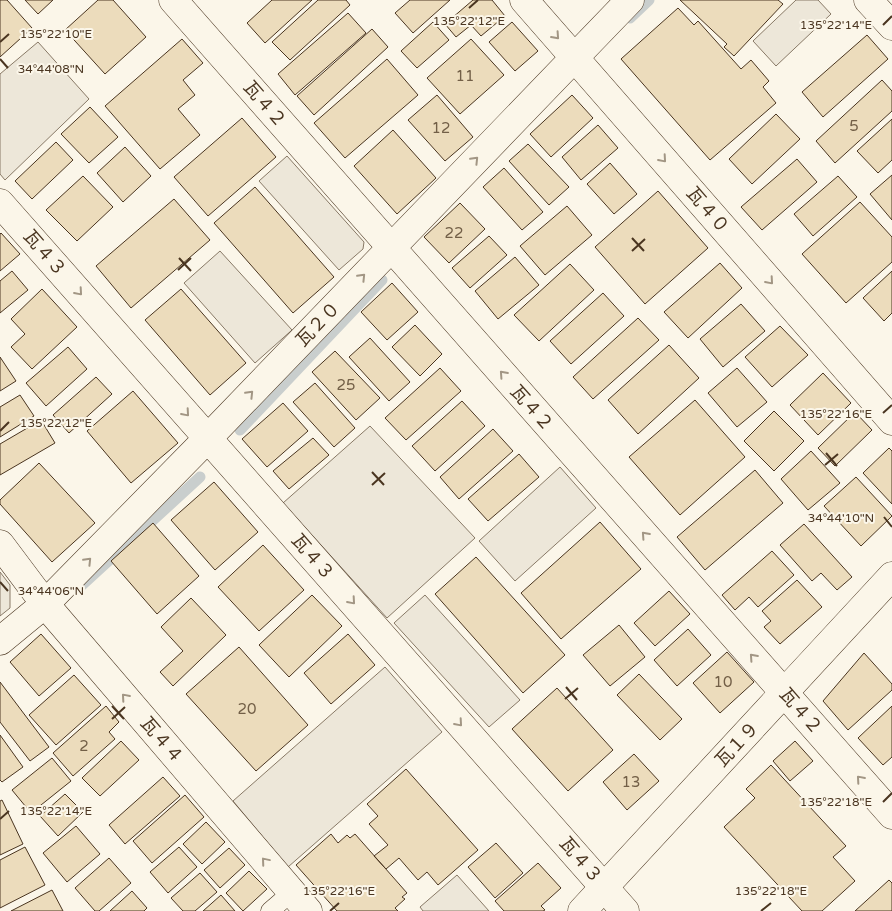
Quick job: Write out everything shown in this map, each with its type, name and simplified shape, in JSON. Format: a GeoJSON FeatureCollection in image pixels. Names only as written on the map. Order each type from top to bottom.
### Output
{"type":"FeatureCollection","features":[{"type":"Feature","properties":{"kind":"street","name":"瓦４２"},"geometry":{"type":"LineString","coordinates":[[173,0],[892,816]]}},
{"type":"Feature","properties":{"kind":"street","name":"瓦４０"},"geometry":{"type":"LineString","coordinates":[[524,0],[892,421]]}},
{"type":"Feature","properties":{"kind":"street","name":"瓦２０"},"geometry":{"type":"LineString","coordinates":[[0,641],[45,604],[208,438],[630,0]]}},
{"type":"Feature","properties":{"kind":"street"},"geometry":{"type":"LineString","coordinates":[[868,0],[892,26]]}},
{"type":"Feature","properties":{"kind":"street","name":"瓦４３"},"geometry":{"type":"LineString","coordinates":[[0,203],[625,911]]}},
{"type":"Feature","properties":{"kind":"street","name":"瓦４４"},"geometry":{"type":"LineString","coordinates":[[0,544],[45,604],[300,902]]}},
{"type":"Feature","properties":{"kind":"street","name":"瓦１９"},"geometry":{"type":"LineString","coordinates":[[582,911],[892,576]]}},
{"type":"Feature","properties":{"kind":"lane"},"geometry":{"type":"LineString","coordinates":[[270,911],[300,902]]}},
{"type":"Feature","properties":{"kind":"shaded area"},"geometry":{"type":"Polygon","coordinates":[[[796,0],[818,0],[831,14],[776,66],[753,41],[796,0]]]}},
{"type":"Feature","properties":{"kind":"shaded area"},"geometry":{"type":"Polygon","coordinates":[[[38,42],[89,99],[5,180],[0,174],[0,74],[38,42]]]}},
{"type":"Feature","properties":{"kind":"shaded area"},"geometry":{"type":"Polygon","coordinates":[[[287,156],[364,242],[363,249],[339,270],[259,181],[287,156]]]}},
{"type":"Feature","properties":{"kind":"shaded area"},"geometry":{"type":"Polygon","coordinates":[[[220,251],[292,330],[255,363],[184,283],[220,251]]]}},
{"type":"Feature","properties":{"kind":"shaded area"},"geometry":{"type":"Polygon","coordinates":[[[370,426],[475,538],[387,618],[283,503],[370,426]]]}},
{"type":"Feature","properties":{"kind":"shaded area"},"geometry":{"type":"Polygon","coordinates":[[[560,467],[596,508],[515,581],[479,541],[560,467]]]}},
{"type":"Feature","properties":{"kind":"shaded area"},"geometry":{"type":"Polygon","coordinates":[[[0,572],[10,585],[10,608],[0,616],[0,572]]]}},
{"type":"Feature","properties":{"kind":"shaded area"},"geometry":{"type":"Polygon","coordinates":[[[425,595],[520,700],[489,727],[394,623],[425,595]]]}},
{"type":"Feature","properties":{"kind":"shaded area"},"geometry":{"type":"Polygon","coordinates":[[[385,667],[442,732],[288,867],[233,801],[385,667]]]}},
{"type":"Feature","properties":{"kind":"shaded area"},"geometry":{"type":"Polygon","coordinates":[[[457,875],[489,911],[423,911],[420,907],[457,875]]]}},
{"type":"Feature","properties":{"kind":"building"},"geometry":{"type":"Polygon","coordinates":[[[0,0],[7,0],[32,28],[0,57],[0,0]]]}},
{"type":"Feature","properties":{"kind":"building"},"geometry":{"type":"Polygon","coordinates":[[[25,0],[53,0],[38,14],[25,0]]]}},
{"type":"Feature","properties":{"kind":"building"},"geometry":{"type":"Polygon","coordinates":[[[98,0],[113,0],[146,37],[105,74],[65,30],[98,0]]]}},
{"type":"Feature","properties":{"kind":"building"},"geometry":{"type":"Polygon","coordinates":[[[272,0],[312,0],[265,43],[247,23],[272,0]]]}},
{"type":"Feature","properties":{"kind":"building"},"geometry":{"type":"Polygon","coordinates":[[[318,0],[346,0],[350,5],[290,60],[272,42],[318,0]]]}},
{"type":"Feature","properties":{"kind":"building"},"geometry":{"type":"Polygon","coordinates":[[[410,0],[450,0],[413,33],[395,13],[410,0]]]}},
{"type":"Feature","properties":{"kind":"building"},"geometry":{"type":"Polygon","coordinates":[[[473,0],[492,0],[505,16],[481,36],[471,25],[456,37],[445,24],[473,0]]]}},
{"type":"Feature","properties":{"kind":"building"},"geometry":{"type":"Polygon","coordinates":[[[680,0],[778,0],[783,4],[734,56],[724,47],[727,44],[680,0]]]}},
{"type":"Feature","properties":{"kind":"building"},"geometry":{"type":"Polygon","coordinates":[[[678,8],[694,25],[698,21],[741,69],[751,60],[769,81],[763,87],[776,103],[710,160],[621,59],[678,8]]]}},
{"type":"Feature","properties":{"kind":"building"},"geometry":{"type":"Polygon","coordinates":[[[348,13],[366,33],[295,95],[278,74],[348,13]]]}},
{"type":"Feature","properties":{"kind":"building"},"geometry":{"type":"Polygon","coordinates":[[[433,22],[449,40],[417,68],[401,51],[433,22]]]}},
{"type":"Feature","properties":{"kind":"building"},"geometry":{"type":"Polygon","coordinates":[[[512,22],[538,51],[515,71],[489,42],[512,22]]]}},
{"type":"Feature","properties":{"kind":"building"},"geometry":{"type":"Polygon","coordinates":[[[372,29],[388,47],[314,115],[297,96],[372,29]]]}},
{"type":"Feature","properties":{"kind":"building"},"geometry":{"type":"Polygon","coordinates":[[[867,35],[888,59],[823,117],[802,92],[867,35]]]}},
{"type":"Feature","properties":{"kind":"building"},"geometry":{"type":"Polygon","coordinates":[[[182,39],[203,63],[183,80],[195,95],[178,109],[200,135],[160,169],[105,106],[182,39]]]}},
{"type":"Feature","properties":{"kind":"building"},"geometry":{"type":"Polygon","coordinates":[[[471,39],[504,75],[460,114],[427,78],[471,39]]]}},
{"type":"Feature","properties":{"kind":"building"},"geometry":{"type":"Polygon","coordinates":[[[387,59],[418,95],[345,158],[314,123],[387,59]]]}},
{"type":"Feature","properties":{"kind":"building"},"geometry":{"type":"Polygon","coordinates":[[[882,80],[892,91],[892,111],[835,163],[816,141],[882,80]]]}},
{"type":"Feature","properties":{"kind":"building"},"geometry":{"type":"Polygon","coordinates":[[[437,95],[473,137],[445,161],[408,120],[437,95]]]}},
{"type":"Feature","properties":{"kind":"building"},"geometry":{"type":"Polygon","coordinates":[[[572,95],[593,118],[551,157],[530,134],[572,95]]]}},
{"type":"Feature","properties":{"kind":"building"},"geometry":{"type":"Polygon","coordinates":[[[90,107],[118,137],[89,163],[61,134],[90,107]]]}},
{"type":"Feature","properties":{"kind":"building"},"geometry":{"type":"Polygon","coordinates":[[[776,114],[800,139],[752,184],[729,159],[776,114]]]}},
{"type":"Feature","properties":{"kind":"building"},"geometry":{"type":"Polygon","coordinates":[[[242,118],[276,157],[208,216],[174,177],[242,118]]]}},
{"type":"Feature","properties":{"kind":"building"},"geometry":{"type":"Polygon","coordinates":[[[892,119],[892,160],[878,173],[857,151],[892,119]]]}},
{"type":"Feature","properties":{"kind":"building"},"geometry":{"type":"Polygon","coordinates":[[[598,125],[618,148],[581,180],[562,157],[598,125]]]}},
{"type":"Feature","properties":{"kind":"building"},"geometry":{"type":"Polygon","coordinates":[[[393,130],[436,178],[397,214],[354,166],[393,130]]]}},
{"type":"Feature","properties":{"kind":"building"},"geometry":{"type":"Polygon","coordinates":[[[56,142],[73,160],[32,199],[15,181],[56,142]]]}},
{"type":"Feature","properties":{"kind":"building"},"geometry":{"type":"Polygon","coordinates":[[[528,144],[569,187],[549,205],[509,161],[528,144]]]}},
{"type":"Feature","properties":{"kind":"building"},"geometry":{"type":"Polygon","coordinates":[[[125,147],[151,176],[123,202],[97,173],[125,147]]]}},
{"type":"Feature","properties":{"kind":"building"},"geometry":{"type":"Polygon","coordinates":[[[797,159],[817,182],[762,230],[741,207],[797,159]]]}},
{"type":"Feature","properties":{"kind":"building"},"geometry":{"type":"Polygon","coordinates":[[[610,163],[637,194],[614,214],[587,184],[610,163]]]}},
{"type":"Feature","properties":{"kind":"building"},"geometry":{"type":"Polygon","coordinates":[[[504,168],[543,212],[522,230],[483,187],[504,168]]]}},
{"type":"Feature","properties":{"kind":"building"},"geometry":{"type":"Polygon","coordinates":[[[892,175],[892,220],[870,194],[892,175]]]}},
{"type":"Feature","properties":{"kind":"building"},"geometry":{"type":"Polygon","coordinates":[[[83,176],[113,207],[77,241],[46,210],[83,176]]]}},
{"type":"Feature","properties":{"kind":"building"},"geometry":{"type":"Polygon","coordinates":[[[838,176],[857,197],[813,236],[794,214],[838,176]]]}},
{"type":"Feature","properties":{"kind":"building"},"geometry":{"type":"Polygon","coordinates":[[[255,187],[334,277],[293,313],[214,223],[255,187]]]}},
{"type":"Feature","properties":{"kind":"building"},"geometry":{"type":"Polygon","coordinates":[[[658,191],[708,248],[645,304],[595,247],[658,191]]]}},
{"type":"Feature","properties":{"kind":"building"},"geometry":{"type":"Polygon","coordinates":[[[174,199],[210,240],[131,308],[96,266],[174,199]]]}},
{"type":"Feature","properties":{"kind":"building"},"geometry":{"type":"Polygon","coordinates":[[[860,202],[892,237],[892,262],[846,303],[802,254],[860,202]]]}},
{"type":"Feature","properties":{"kind":"building"},"geometry":{"type":"Polygon","coordinates":[[[460,203],[485,229],[449,263],[424,237],[460,203]]]}},
{"type":"Feature","properties":{"kind":"building"},"geometry":{"type":"Polygon","coordinates":[[[567,206],[592,235],[545,275],[520,246],[567,206]]]}},
{"type":"Feature","properties":{"kind":"building"},"geometry":{"type":"Polygon","coordinates":[[[0,234],[20,254],[0,271],[0,234]]]}},
{"type":"Feature","properties":{"kind":"building"},"geometry":{"type":"Polygon","coordinates":[[[489,236],[507,255],[470,288],[452,268],[489,236]]]}},
{"type":"Feature","properties":{"kind":"building"},"geometry":{"type":"Polygon","coordinates":[[[515,257],[539,285],[498,319],[475,291],[515,257]]]}},
{"type":"Feature","properties":{"kind":"building"},"geometry":{"type":"Polygon","coordinates":[[[720,263],[742,288],[688,338],[664,312],[720,263]]]}},
{"type":"Feature","properties":{"kind":"building"},"geometry":{"type":"Polygon","coordinates":[[[570,264],[594,290],[539,341],[514,315],[570,264]]]}},
{"type":"Feature","properties":{"kind":"building"},"geometry":{"type":"Polygon","coordinates":[[[12,271],[28,290],[0,313],[0,281],[12,271]]]}},
{"type":"Feature","properties":{"kind":"building"},"geometry":{"type":"Polygon","coordinates":[[[892,271],[892,313],[884,321],[863,298],[892,271]]]}},
{"type":"Feature","properties":{"kind":"building"},"geometry":{"type":"Polygon","coordinates":[[[392,283],[418,312],[387,340],[361,312],[392,283]]]}},
{"type":"Feature","properties":{"kind":"building"},"geometry":{"type":"Polygon","coordinates":[[[42,289],[77,327],[32,369],[11,347],[25,334],[11,319],[42,289]]]}},
{"type":"Feature","properties":{"kind":"building"},"geometry":{"type":"Polygon","coordinates":[[[181,289],[246,363],[210,395],[145,320],[181,289]]]}},
{"type":"Feature","properties":{"kind":"building"},"geometry":{"type":"Polygon","coordinates":[[[603,293],[624,316],[571,364],[550,341],[603,293]]]}},
{"type":"Feature","properties":{"kind":"building"},"geometry":{"type":"Polygon","coordinates":[[[741,304],[765,331],[723,367],[700,339],[741,304]]]}},
{"type":"Feature","properties":{"kind":"building"},"geometry":{"type":"Polygon","coordinates":[[[638,318],[659,340],[593,399],[573,377],[638,318]]]}},
{"type":"Feature","properties":{"kind":"building"},"geometry":{"type":"Polygon","coordinates":[[[415,325],[442,354],[420,376],[392,347],[415,325]]]}},
{"type":"Feature","properties":{"kind":"building"},"geometry":{"type":"Polygon","coordinates":[[[780,326],[808,355],[772,387],[745,357],[780,326]]]}},
{"type":"Feature","properties":{"kind":"building"},"geometry":{"type":"Polygon","coordinates":[[[370,338],[410,382],[389,401],[349,357],[370,338]]]}},
{"type":"Feature","properties":{"kind":"building"},"geometry":{"type":"Polygon","coordinates":[[[669,345],[699,378],[638,434],[608,400],[669,345]]]}},
{"type":"Feature","properties":{"kind":"building"},"geometry":{"type":"Polygon","coordinates":[[[68,347],[87,369],[46,406],[26,383],[68,347]]]}},
{"type":"Feature","properties":{"kind":"building"},"geometry":{"type":"Polygon","coordinates":[[[335,351],[380,398],[356,420],[312,372],[335,351]]]}},
{"type":"Feature","properties":{"kind":"building"},"geometry":{"type":"Polygon","coordinates":[[[0,357],[16,381],[0,391],[0,357]]]}},
{"type":"Feature","properties":{"kind":"building"},"geometry":{"type":"Polygon","coordinates":[[[440,368],[461,391],[406,440],[385,418],[440,368]]]}},
{"type":"Feature","properties":{"kind":"building"},"geometry":{"type":"Polygon","coordinates":[[[737,368],[767,402],[737,427],[708,393],[737,368]]]}},
{"type":"Feature","properties":{"kind":"building"},"geometry":{"type":"Polygon","coordinates":[[[823,373],[851,403],[818,435],[790,405],[823,373]]]}},
{"type":"Feature","properties":{"kind":"building"},"geometry":{"type":"Polygon","coordinates":[[[96,377],[112,394],[69,433],[53,415],[96,377]]]}},
{"type":"Feature","properties":{"kind":"building"},"geometry":{"type":"Polygon","coordinates":[[[315,383],[355,428],[334,447],[293,402],[315,383]]]}},
{"type":"Feature","properties":{"kind":"building"},"geometry":{"type":"Polygon","coordinates":[[[133,391],[178,443],[131,483],[87,431],[133,391]]]}},
{"type":"Feature","properties":{"kind":"building"},"geometry":{"type":"Polygon","coordinates":[[[20,395],[34,416],[0,437],[0,407],[20,395]]]}},
{"type":"Feature","properties":{"kind":"building"},"geometry":{"type":"Polygon","coordinates":[[[695,400],[745,457],[680,515],[629,457],[695,400]]]}},
{"type":"Feature","properties":{"kind":"building"},"geometry":{"type":"Polygon","coordinates":[[[462,401],[485,426],[435,471],[412,446],[462,401]]]}},
{"type":"Feature","properties":{"kind":"building"},"geometry":{"type":"Polygon","coordinates":[[[283,403],[308,431],[267,467],[242,439],[283,403]]]}},
{"type":"Feature","properties":{"kind":"building"},"geometry":{"type":"Polygon","coordinates":[[[774,411],[804,441],[774,471],[744,441],[774,411]]]}},
{"type":"Feature","properties":{"kind":"building"},"geometry":{"type":"Polygon","coordinates":[[[855,412],[872,430],[835,466],[818,448],[855,412]]]}},
{"type":"Feature","properties":{"kind":"building"},"geometry":{"type":"Polygon","coordinates":[[[41,420],[55,443],[0,475],[0,444],[41,420]]]}},
{"type":"Feature","properties":{"kind":"building"},"geometry":{"type":"Polygon","coordinates":[[[493,429],[513,451],[459,499],[440,477],[493,429]]]}},
{"type":"Feature","properties":{"kind":"building"},"geometry":{"type":"Polygon","coordinates":[[[313,438],[329,455],[289,489],[273,471],[313,438]]]}},
{"type":"Feature","properties":{"kind":"building"},"geometry":{"type":"Polygon","coordinates":[[[889,448],[892,451],[892,504],[863,473],[889,448]]]}},
{"type":"Feature","properties":{"kind":"building"},"geometry":{"type":"Polygon","coordinates":[[[811,451],[840,483],[808,510],[781,479],[811,451]]]}},
{"type":"Feature","properties":{"kind":"building"},"geometry":{"type":"Polygon","coordinates":[[[519,454],[539,477],[488,521],[468,499],[519,454]]]}},
{"type":"Feature","properties":{"kind":"building"},"geometry":{"type":"Polygon","coordinates":[[[39,463],[95,523],[52,562],[0,504],[0,500],[39,463]]]}},
{"type":"Feature","properties":{"kind":"building"},"geometry":{"type":"Polygon","coordinates":[[[755,470],[783,503],[705,570],[677,537],[755,470]]]}},
{"type":"Feature","properties":{"kind":"building"},"geometry":{"type":"Polygon","coordinates":[[[856,477],[892,516],[861,546],[824,506],[856,477]]]}},
{"type":"Feature","properties":{"kind":"building"},"geometry":{"type":"Polygon","coordinates":[[[214,482],[258,532],[215,570],[171,520],[214,482]]]}},
{"type":"Feature","properties":{"kind":"building"},"geometry":{"type":"Polygon","coordinates":[[[600,522],[641,569],[561,639],[521,593],[600,522]]]}},
{"type":"Feature","properties":{"kind":"building"},"geometry":{"type":"Polygon","coordinates":[[[153,523],[199,576],[157,614],[111,561],[153,523]]]}},
{"type":"Feature","properties":{"kind":"building"},"geometry":{"type":"Polygon","coordinates":[[[804,524],[852,577],[837,590],[821,573],[812,581],[780,545],[804,524]]]}},
{"type":"Feature","properties":{"kind":"building"},"geometry":{"type":"Polygon","coordinates":[[[263,545],[304,590],[259,631],[218,587],[263,545]]]}},
{"type":"Feature","properties":{"kind":"building"},"geometry":{"type":"Polygon","coordinates":[[[772,551],[794,575],[758,607],[749,597],[735,610],[722,595],[772,551]]]}},
{"type":"Feature","properties":{"kind":"building"},"geometry":{"type":"Polygon","coordinates":[[[476,557],[565,655],[523,693],[435,594],[476,557]]]}},
{"type":"Feature","properties":{"kind":"building"},"geometry":{"type":"Polygon","coordinates":[[[797,580],[822,607],[780,644],[764,627],[771,621],[762,611],[797,580]]]}},
{"type":"Feature","properties":{"kind":"building"},"geometry":{"type":"Polygon","coordinates":[[[669,591],[690,614],[655,646],[634,623],[669,591]]]}},
{"type":"Feature","properties":{"kind":"building"},"geometry":{"type":"Polygon","coordinates":[[[312,595],[342,626],[289,677],[259,645],[312,595]]]}},
{"type":"Feature","properties":{"kind":"building"},"geometry":{"type":"Polygon","coordinates":[[[191,598],[226,635],[173,686],[160,672],[183,651],[161,627],[191,598]]]}},
{"type":"Feature","properties":{"kind":"building"},"geometry":{"type":"Polygon","coordinates":[[[619,625],[645,657],[610,686],[583,655],[619,625]]]}},
{"type":"Feature","properties":{"kind":"building"},"geometry":{"type":"Polygon","coordinates":[[[688,629],[711,655],[677,686],[654,660],[688,629]]]}},
{"type":"Feature","properties":{"kind":"building"},"geometry":{"type":"Polygon","coordinates":[[[41,634],[71,668],[39,696],[10,662],[41,634]]]}},
{"type":"Feature","properties":{"kind":"building"},"geometry":{"type":"Polygon","coordinates":[[[348,634],[375,665],[331,704],[304,673],[348,634]]]}},
{"type":"Feature","properties":{"kind":"building"},"geometry":{"type":"Polygon","coordinates":[[[239,647],[308,725],[256,771],[186,694],[239,647]]]}},
{"type":"Feature","properties":{"kind":"building"},"geometry":{"type":"Polygon","coordinates":[[[727,652],[754,682],[720,713],[693,683],[727,652]]]}},
{"type":"Feature","properties":{"kind":"building"},"geometry":{"type":"Polygon","coordinates":[[[864,653],[892,684],[892,690],[848,730],[823,701],[864,653]]]}},
{"type":"Feature","properties":{"kind":"building"},"geometry":{"type":"Polygon","coordinates":[[[639,674],[682,719],[660,740],[617,695],[639,674]]]}},
{"type":"Feature","properties":{"kind":"building"},"geometry":{"type":"Polygon","coordinates":[[[74,675],[101,705],[56,745],[29,715],[74,675]]]}},
{"type":"Feature","properties":{"kind":"building"},"geometry":{"type":"Polygon","coordinates":[[[0,682],[49,747],[30,761],[0,722],[0,682]]]}},
{"type":"Feature","properties":{"kind":"building"},"geometry":{"type":"Polygon","coordinates":[[[557,688],[613,750],[568,791],[512,729],[557,688]]]}},
{"type":"Feature","properties":{"kind":"building"},"geometry":{"type":"Polygon","coordinates":[[[106,706],[119,722],[109,732],[115,739],[73,776],[53,753],[106,706]]]}},
{"type":"Feature","properties":{"kind":"building"},"geometry":{"type":"Polygon","coordinates":[[[892,706],[892,757],[883,765],[858,738],[892,706]]]}},
{"type":"Feature","properties":{"kind":"building"},"geometry":{"type":"Polygon","coordinates":[[[0,735],[23,767],[2,782],[0,780],[0,735]]]}},
{"type":"Feature","properties":{"kind":"building"},"geometry":{"type":"Polygon","coordinates":[[[121,741],[139,760],[100,796],[82,778],[121,741]]]}},
{"type":"Feature","properties":{"kind":"building"},"geometry":{"type":"Polygon","coordinates":[[[795,741],[813,761],[790,781],[773,761],[795,741]]]}},
{"type":"Feature","properties":{"kind":"building"},"geometry":{"type":"Polygon","coordinates":[[[634,754],[659,781],[627,810],[603,782],[634,754]]]}},
{"type":"Feature","properties":{"kind":"building"},"geometry":{"type":"Polygon","coordinates":[[[52,758],[71,781],[31,813],[12,790],[52,758]]]}},
{"type":"Feature","properties":{"kind":"building"},"geometry":{"type":"Polygon","coordinates":[[[771,765],[846,846],[833,857],[855,881],[822,911],[802,911],[724,827],[755,798],[746,789],[771,765]]]}},
{"type":"Feature","properties":{"kind":"building"},"geometry":{"type":"Polygon","coordinates":[[[406,769],[478,850],[438,885],[427,872],[418,880],[399,858],[386,869],[374,856],[388,845],[369,824],[378,816],[367,804],[406,769]]]}},
{"type":"Feature","properties":{"kind":"building"},"geometry":{"type":"Polygon","coordinates":[[[163,777],[180,796],[125,844],[109,825],[163,777]]]}},
{"type":"Feature","properties":{"kind":"building"},"geometry":{"type":"Polygon","coordinates":[[[65,794],[83,812],[58,836],[40,816],[65,794]]]}},
{"type":"Feature","properties":{"kind":"building"},"geometry":{"type":"Polygon","coordinates":[[[185,795],[204,817],[152,863],[133,841],[185,795]]]}},
{"type":"Feature","properties":{"kind":"building"},"geometry":{"type":"Polygon","coordinates":[[[2,800],[23,844],[0,855],[0,801],[2,800]]]}},
{"type":"Feature","properties":{"kind":"building"},"geometry":{"type":"Polygon","coordinates":[[[206,822],[225,842],[202,864],[183,844],[206,822]]]}},
{"type":"Feature","properties":{"kind":"building"},"geometry":{"type":"Polygon","coordinates":[[[76,826],[100,854],[67,882],[43,853],[76,826]]]}},
{"type":"Feature","properties":{"kind":"building"},"geometry":{"type":"Polygon","coordinates":[[[331,834],[338,843],[347,835],[350,838],[355,834],[407,893],[402,897],[405,899],[395,908],[398,911],[337,911],[296,865],[331,834]]]}},
{"type":"Feature","properties":{"kind":"building"},"geometry":{"type":"Polygon","coordinates":[[[496,843],[523,873],[495,898],[468,867],[496,843]]]}},
{"type":"Feature","properties":{"kind":"building"},"geometry":{"type":"Polygon","coordinates":[[[25,847],[45,885],[0,908],[0,860],[25,847]]]}},
{"type":"Feature","properties":{"kind":"building"},"geometry":{"type":"Polygon","coordinates":[[[179,847],[197,867],[168,893],[150,872],[179,847]]]}},
{"type":"Feature","properties":{"kind":"building"},"geometry":{"type":"Polygon","coordinates":[[[229,848],[245,865],[220,888],[204,870],[229,848]]]}},
{"type":"Feature","properties":{"kind":"building"},"geometry":{"type":"Polygon","coordinates":[[[109,858],[131,883],[99,911],[95,911],[75,888],[109,858]]]}},
{"type":"Feature","properties":{"kind":"building"},"geometry":{"type":"Polygon","coordinates":[[[538,863],[561,888],[541,906],[545,910],[543,911],[504,911],[495,901],[538,863]]]}},
{"type":"Feature","properties":{"kind":"building"},"geometry":{"type":"Polygon","coordinates":[[[249,871],[267,889],[243,911],[226,893],[249,871]]]}},
{"type":"Feature","properties":{"kind":"building"},"geometry":{"type":"Polygon","coordinates":[[[200,873],[217,892],[195,911],[183,911],[171,898],[200,873]]]}},
{"type":"Feature","properties":{"kind":"building"},"geometry":{"type":"Polygon","coordinates":[[[889,880],[892,883],[892,911],[855,911],[889,880]]]}},
{"type":"Feature","properties":{"kind":"building"},"geometry":{"type":"Polygon","coordinates":[[[52,890],[63,911],[11,911],[52,890]]]}},
{"type":"Feature","properties":{"kind":"building"},"geometry":{"type":"Polygon","coordinates":[[[132,891],[147,908],[144,911],[110,911],[132,891]]]}},
{"type":"Feature","properties":{"kind":"building"},"geometry":{"type":"Polygon","coordinates":[[[221,895],[235,911],[203,911],[221,895]]]}},
{"type":"Feature","properties":{"kind":"waterway"},"geometry":{"type":"LineString","coordinates":[[630,18],[649,0]]}},
{"type":"Feature","properties":{"kind":"waterway"},"geometry":{"type":"LineString","coordinates":[[240,430],[382,280]]}},
{"type":"Feature","properties":{"kind":"waterway"},"geometry":{"type":"LineString","coordinates":[[81,586],[200,477]]}}]}
